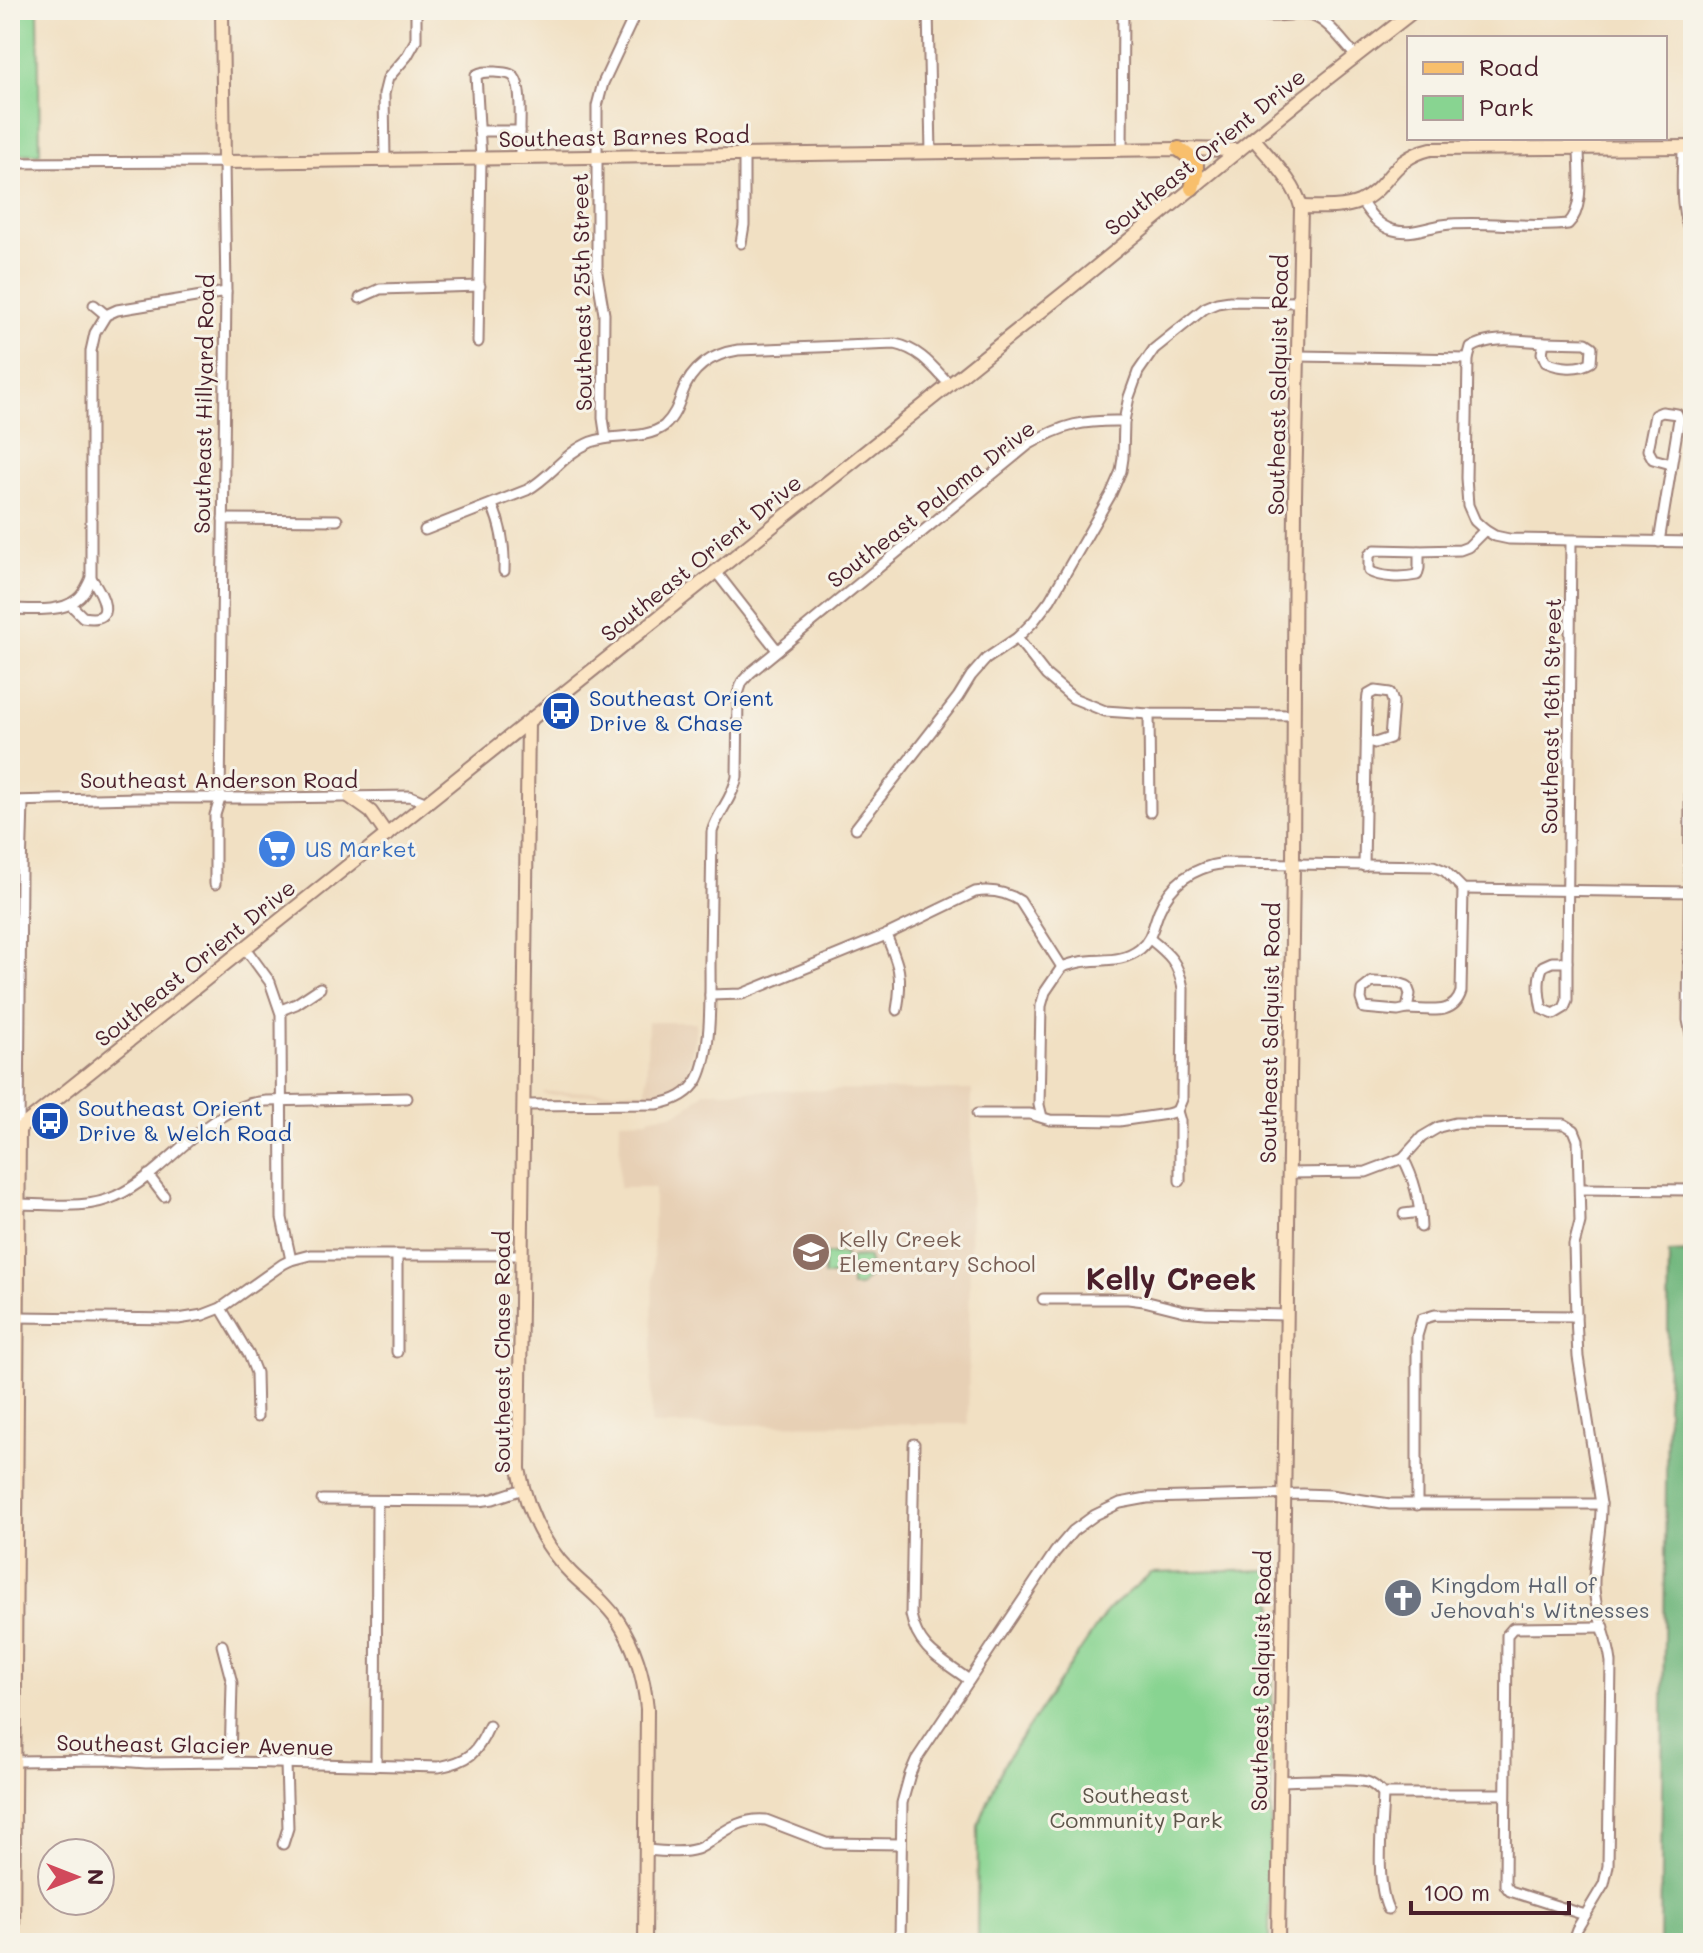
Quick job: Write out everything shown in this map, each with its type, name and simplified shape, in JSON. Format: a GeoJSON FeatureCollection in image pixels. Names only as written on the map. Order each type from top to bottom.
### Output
{"type":"FeatureCollection","features":[{"type":"Feature","properties":{"kind":"main road"},"geometry":{"type":"LineString","coordinates":[[1179,149],[1196,162],[1192,188]]}},
{"type":"Feature","properties":{"kind":"street","name":"Southeast Hillyard Road"},"geometry":{"type":"LineString","coordinates":[[215,884],[215,815],[220,799],[226,292],[222,10]]}},
{"type":"Feature","properties":{"kind":"street"},"geometry":{"type":"LineString","coordinates":[[385,160],[384,94],[388,78],[416,40],[416,10]]}},
{"type":"Feature","properties":{"kind":"street","name":"Southeast 25th Street"},"geometry":{"type":"LineString","coordinates":[[606,438],[603,418],[604,314],[597,273],[597,106],[599,94],[637,10]]}},
{"type":"Feature","properties":{"kind":"street"},"geometry":{"type":"LineString","coordinates":[[928,10],[931,153]]}},
{"type":"Feature","properties":{"kind":"street"},"geometry":{"type":"LineString","coordinates":[[1122,150],[1123,10]]}},
{"type":"Feature","properties":{"kind":"street"},"geometry":{"type":"LineString","coordinates":[[1248,10],[1261,16],[1315,13],[1356,56]]}},
{"type":"Feature","properties":{"kind":"street","name":"Southeast Orient Drive"},"geometry":{"type":"LineString","coordinates":[[14,1133],[1415,10]]}},
{"type":"Feature","properties":{"kind":"street"},"geometry":{"type":"LineString","coordinates":[[478,342],[481,159],[476,75],[485,71],[514,76],[519,94],[520,158]]}},
{"type":"Feature","properties":{"kind":"street"},"geometry":{"type":"LineString","coordinates":[[479,131],[520,131]]}},
{"type":"Feature","properties":{"kind":"street"},"geometry":{"type":"LineString","coordinates":[[1254,139],[1289,183],[1301,207],[1337,207],[1361,201],[1404,160],[1421,152],[1443,149],[1688,147],[1684,215],[1693,236]]}},
{"type":"Feature","properties":{"kind":"street"},"geometry":{"type":"LineString","coordinates":[[1361,201],[1384,227],[1407,232],[1445,225],[1568,224],[1575,217],[1578,206],[1579,148]]}},
{"type":"Feature","properties":{"kind":"street","name":"Southeast Barnes Road"},"geometry":{"type":"LineString","coordinates":[[10,163],[1239,150]]}},
{"type":"Feature","properties":{"kind":"street"},"geometry":{"type":"LineString","coordinates":[[741,243],[744,155]]}},
{"type":"Feature","properties":{"kind":"street","name":"Southeast Salquist Road"},"geometry":{"type":"LineString","coordinates":[[1278,1943],[1301,207]]}},
{"type":"Feature","properties":{"kind":"street"},"geometry":{"type":"LineString","coordinates":[[360,298],[380,289],[480,286]]}},
{"type":"Feature","properties":{"kind":"street"},"geometry":{"type":"LineString","coordinates":[[10,609],[50,609],[70,604],[80,596],[91,578],[91,351],[95,333],[106,315],[117,310],[226,292]]}},
{"type":"Feature","properties":{"kind":"street"},"geometry":{"type":"LineString","coordinates":[[856,828],[971,676],[995,652],[1017,638],[1050,600],[1121,471],[1129,397],[1138,372],[1154,349],[1205,308],[1217,303],[1298,302]]}},
{"type":"Feature","properties":{"kind":"street"},"geometry":{"type":"LineString","coordinates":[[94,305],[106,315]]}},
{"type":"Feature","properties":{"kind":"street"},"geometry":{"type":"LineString","coordinates":[[1544,342],[1542,353],[1546,362],[1556,366],[1583,367],[1591,362],[1592,347],[1586,343],[1544,342],[1480,342],[1471,348],[1468,359],[1468,505],[1475,521],[1495,536],[1509,539],[1693,542]]}},
{"type":"Feature","properties":{"kind":"street"},"geometry":{"type":"LineString","coordinates":[[425,530],[537,485],[570,453],[591,442],[655,431],[674,415],[695,371],[714,356],[738,350],[895,344],[919,352],[949,384]]}},
{"type":"Feature","properties":{"kind":"street"},"geometry":{"type":"LineString","coordinates":[[1298,356],[1468,359]]}},
{"type":"Feature","properties":{"kind":"street"},"geometry":{"type":"LineString","coordinates":[[1659,542],[1679,419],[1677,414],[1662,412],[1655,415],[1648,450],[1653,459],[1671,464]]}},
{"type":"Feature","properties":{"kind":"street","name":"Southeast Paloma Drive"},"geometry":{"type":"LineString","coordinates":[[710,995],[712,832],[716,816],[735,789],[738,694],[742,682],[1028,445],[1074,423],[1124,421]]}},
{"type":"Feature","properties":{"kind":"street"},"geometry":{"type":"LineString","coordinates":[[492,505],[502,530],[504,571]]}},
{"type":"Feature","properties":{"kind":"street"},"geometry":{"type":"LineString","coordinates":[[223,519],[337,520]]}},
{"type":"Feature","properties":{"kind":"street"},"geometry":{"type":"LineString","coordinates":[[1419,551],[1417,575],[1376,575],[1369,571],[1369,555],[1375,550],[1460,550],[1468,547],[1485,530]]}},
{"type":"Feature","properties":{"kind":"street","name":"Southeast 16th Street"},"geometry":{"type":"LineString","coordinates":[[1567,962],[1552,962],[1543,966],[1540,972],[1542,1009],[1554,1014],[1564,1008],[1567,1001],[1571,541]]}},
{"type":"Feature","properties":{"kind":"street"},"geometry":{"type":"LineString","coordinates":[[716,572],[777,650]]}},
{"type":"Feature","properties":{"kind":"street"},"geometry":{"type":"LineString","coordinates":[[70,604],[83,617],[95,619],[102,614],[105,599],[91,578]]}},
{"type":"Feature","properties":{"kind":"street"},"geometry":{"type":"LineString","coordinates":[[1017,638],[1046,675],[1073,698],[1105,711],[1294,715]]}},
{"type":"Feature","properties":{"kind":"street"},"geometry":{"type":"LineString","coordinates":[[1693,687],[1688,1020],[1693,1044]]}},
{"type":"Feature","properties":{"kind":"street"},"geometry":{"type":"LineString","coordinates":[[1364,866],[1366,740],[1368,695],[1375,691],[1390,693],[1393,702],[1390,738],[1375,743],[1366,740]]}},
{"type":"Feature","properties":{"kind":"street"},"geometry":{"type":"LineString","coordinates":[[1149,714],[1150,812]]}},
{"type":"Feature","properties":{"kind":"street","name":"Southeast Chase Road"},"geometry":{"type":"LineString","coordinates":[[528,722],[519,1449],[523,1489],[545,1540],[571,1573],[612,1612],[638,1661],[645,1687],[645,1943]]}},
{"type":"Feature","properties":{"kind":"street","name":"Southeast Anderson Road"},"geometry":{"type":"LineString","coordinates":[[10,801],[410,796],[427,803]]}},
{"type":"Feature","properties":{"kind":"street"},"geometry":{"type":"LineString","coordinates":[[350,797],[371,812],[387,835]]}},
{"type":"Feature","properties":{"kind":"street"},"geometry":{"type":"LineString","coordinates":[[13,1943],[12,1708],[18,1204],[14,1133],[15,1018],[23,802]]}},
{"type":"Feature","properties":{"kind":"street"},"geometry":{"type":"LineString","coordinates":[[1042,1117],[1039,1105],[1041,1006],[1045,992],[1062,967],[1081,961],[1119,960],[1140,949],[1150,939],[1159,910],[1176,884],[1204,867],[1225,863],[1433,866],[1445,871],[1463,889],[1691,892]]}},
{"type":"Feature","properties":{"kind":"street"},"geometry":{"type":"LineString","coordinates":[[1407,1009],[1410,994],[1407,986],[1372,982],[1362,990],[1364,1008],[1386,1011],[1451,1008],[1458,1002],[1461,992],[1463,889]]}},
{"type":"Feature","properties":{"kind":"street"},"geometry":{"type":"LineString","coordinates":[[523,1105],[657,1104],[681,1097],[690,1090],[702,1066],[709,1027],[710,995],[742,994],[886,935],[975,892],[998,892],[1020,901],[1062,967]]}},
{"type":"Feature","properties":{"kind":"street"},"geometry":{"type":"LineString","coordinates":[[886,935],[900,973],[897,1010]]}},
{"type":"Feature","properties":{"kind":"street"},"geometry":{"type":"LineString","coordinates":[[1150,939],[1171,956],[1180,970],[1183,988],[1182,1099],[1177,1111],[1180,1121],[1180,1181]]}},
{"type":"Feature","properties":{"kind":"street"},"geometry":{"type":"LineString","coordinates":[[245,948],[270,982],[281,1010],[282,1218],[291,1260]]}},
{"type":"Feature","properties":{"kind":"street"},"geometry":{"type":"LineString","coordinates":[[281,1010],[320,988]]}},
{"type":"Feature","properties":{"kind":"street"},"geometry":{"type":"LineString","coordinates":[[18,1204],[77,1205],[104,1201],[128,1190],[219,1118],[252,1103],[407,1098]]}},
{"type":"Feature","properties":{"kind":"street"},"geometry":{"type":"LineString","coordinates":[[977,1114],[1030,1114],[1050,1120],[1119,1121],[1177,1111]]}},
{"type":"Feature","properties":{"kind":"street"},"geometry":{"type":"LineString","coordinates":[[1288,1173],[1366,1172],[1403,1158],[1422,1137],[1439,1127],[1455,1123],[1564,1124],[1574,1130],[1578,1140],[1580,1222],[1574,1245],[1578,1357],[1601,1504],[1602,1524],[1594,1585],[1596,1608],[1609,1644],[1611,1662],[1608,1866],[1604,1884],[1572,1943]]}},
{"type":"Feature","properties":{"kind":"street"},"geometry":{"type":"LineString","coordinates":[[1403,1158],[1414,1183],[1421,1227]]}},
{"type":"Feature","properties":{"kind":"street"},"geometry":{"type":"LineString","coordinates":[[148,1175],[164,1196]]}},
{"type":"Feature","properties":{"kind":"street"},"geometry":{"type":"LineString","coordinates":[[1580,1189],[1693,1190]]}},
{"type":"Feature","properties":{"kind":"street"},"geometry":{"type":"LineString","coordinates":[[1404,1214],[1420,1212]]}},
{"type":"Feature","properties":{"kind":"street"},"geometry":{"type":"LineString","coordinates":[[15,1310],[178,1319],[221,1308],[291,1260],[310,1255],[521,1255]]}},
{"type":"Feature","properties":{"kind":"street"},"geometry":{"type":"LineString","coordinates":[[397,1255],[397,1352]]}},
{"type":"Feature","properties":{"kind":"street"},"geometry":{"type":"LineString","coordinates":[[1043,1299],[1128,1299],[1195,1312],[1286,1315]]}},
{"type":"Feature","properties":{"kind":"street"},"geometry":{"type":"LineString","coordinates":[[221,1308],[256,1373],[257,1417]]}},
{"type":"Feature","properties":{"kind":"street"},"geometry":{"type":"LineString","coordinates":[[1417,1505],[1417,1336],[1422,1319],[1435,1315],[1576,1316]]}},
{"type":"Feature","properties":{"kind":"street"},"geometry":{"type":"LineString","coordinates":[[914,1444],[911,1615],[919,1639],[927,1649],[969,1680]]}},
{"type":"Feature","properties":{"kind":"street"},"geometry":{"type":"LineString","coordinates":[[322,1500],[479,1501],[523,1489]]}},
{"type":"Feature","properties":{"kind":"street"},"geometry":{"type":"LineString","coordinates":[[900,1943],[902,1803],[916,1760],[1055,1552],[1073,1531],[1095,1515],[1120,1503],[1147,1498],[1284,1494],[1330,1495],[1417,1505],[1601,1504]]}},
{"type":"Feature","properties":{"kind":"street"},"geometry":{"type":"LineString","coordinates":[[376,1766],[377,1501]]}},
{"type":"Feature","properties":{"kind":"street"},"geometry":{"type":"LineString","coordinates":[[1585,1915],[1510,1891],[1505,1881],[1507,1635],[1513,1628],[1604,1627]]}},
{"type":"Feature","properties":{"kind":"street"},"geometry":{"type":"LineString","coordinates":[[222,1645],[232,1683],[230,1762]]}},
{"type":"Feature","properties":{"kind":"street","name":"Southeast Glacier Avenue"},"geometry":{"type":"LineString","coordinates":[[14,1761],[439,1767],[451,1765],[472,1754],[480,1746],[489,1726]]}},
{"type":"Feature","properties":{"kind":"street"},"geometry":{"type":"LineString","coordinates":[[283,1844],[288,1828],[286,1764]]}},
{"type":"Feature","properties":{"kind":"street"},"geometry":{"type":"LineString","coordinates":[[1280,1781],[1368,1782],[1383,1794],[1505,1794]]}},
{"type":"Feature","properties":{"kind":"street"},"geometry":{"type":"LineString","coordinates":[[1383,1794],[1381,1882],[1388,1909]]}},
{"type":"Feature","properties":{"kind":"street"},"geometry":{"type":"LineString","coordinates":[[646,1850],[692,1850],[702,1847],[729,1828],[755,1819],[766,1820],[826,1843],[901,1844]]}},
{"type":"Feature","properties":{"kind":"shaded area"},"geometry":{"type":"Polygon","coordinates":[[[648,1022],[696,1022],[689,1069],[673,1089],[655,1094],[548,1095],[542,1092],[646,1091],[648,1022]]]}},
{"type":"Feature","properties":{"kind":"shaded area","name":"Kelly Creek Elementary School"},"geometry":{"type":"Polygon","coordinates":[[[972,1090],[968,1424],[651,1425],[654,1188],[619,1188],[620,1121],[647,1120],[673,1114],[688,1107],[705,1091],[972,1090]]]}},
{"type":"Feature","properties":{"kind":"green space"},"geometry":{"type":"Polygon","coordinates":[[[10,10],[38,10],[40,154],[10,154],[10,10]]]}},
{"type":"Feature","properties":{"kind":"green space"},"geometry":{"type":"Polygon","coordinates":[[[1693,1252],[1693,1943],[1660,1943],[1669,1253],[1693,1252]]]}},
{"type":"Feature","properties":{"kind":"green space"},"geometry":{"type":"Polygon","coordinates":[[[824,1254],[845,1254],[846,1276],[824,1276],[824,1254]]]}},
{"type":"Feature","properties":{"kind":"green space"},"geometry":{"type":"Polygon","coordinates":[[[869,1257],[870,1276],[860,1287],[851,1287],[850,1258],[869,1257]]]}},
{"type":"Feature","properties":{"kind":"green space","name":"Southeast Community Park"},"geometry":{"type":"Polygon","coordinates":[[[1274,1570],[1269,1943],[977,1943],[978,1826],[1003,1765],[1107,1611],[1151,1573],[1274,1570]]]}},
{"type":"Feature","properties":{"kind":"place","name":"Southeast Orient Drive & Chase"},"geometry":{"type":"Point","coordinates":[561,711]}},
{"type":"Feature","properties":{"kind":"place","name":"US Market"},"geometry":{"type":"Point","coordinates":[277,849]}},
{"type":"Feature","properties":{"kind":"place","name":"Southeast Orient Drive & Welch Road"},"geometry":{"type":"Point","coordinates":[50,1121]}},
{"type":"Feature","properties":{"kind":"place","name":"Kelly Creek Elementary School"},"geometry":{"type":"Point","coordinates":[811,1252]}},
{"type":"Feature","properties":{"kind":"place","name":"Kingdom Hall of Jehovah's Witnesses"},"geometry":{"type":"Point","coordinates":[1403,1598]}},
{"type":"Feature","properties":{"kind":"district","name":"Kelly Creek"},"geometry":{"type":"Point","coordinates":[1171,1280]}}]}
